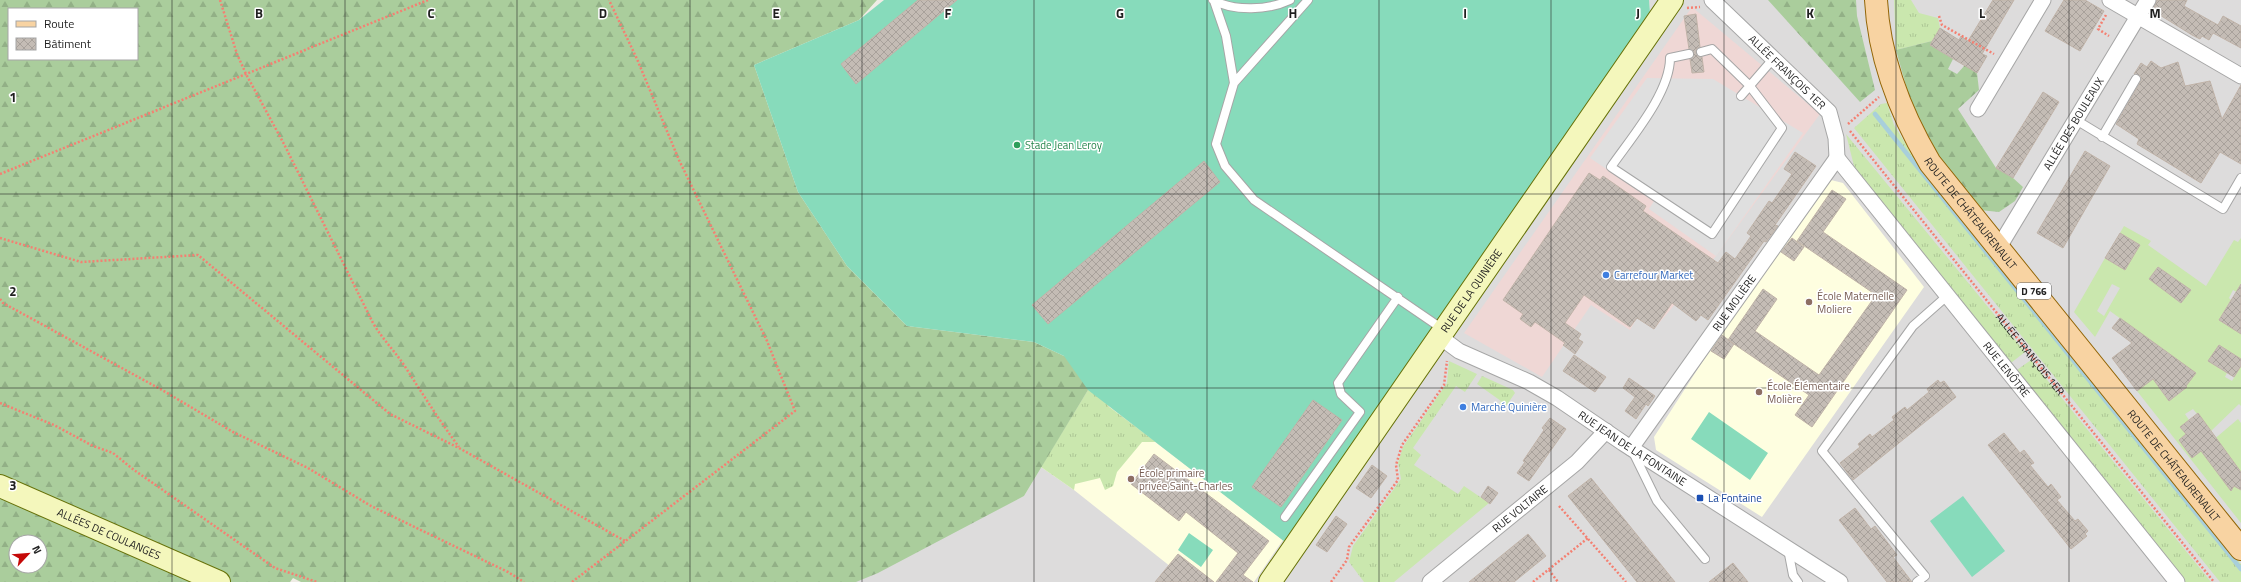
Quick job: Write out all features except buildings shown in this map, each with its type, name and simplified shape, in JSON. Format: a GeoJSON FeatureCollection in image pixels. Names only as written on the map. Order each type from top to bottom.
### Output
{"type":"FeatureCollection","features":[{"type":"Feature","properties":{"kind":"main road","name":"ROUTE DE CHÂTEAURENAULT"},"geometry":{"type":"LineString","coordinates":[[1876,0],[1886,59],[1896,94],[1912,132],[1930,163],[2241,549]]}},
{"type":"Feature","properties":{"kind":"street","name":"RUE DE LA QUINIÈRE"},"geometry":{"type":"LineString","coordinates":[[1270,582],[1672,0]]}},
{"type":"Feature","properties":{"kind":"street","name":"ALLÉE FRANÇOIS 1ER"},"geometry":{"type":"LineString","coordinates":[[1712,0],[1829,112],[1836,138],[1837,158]]}},
{"type":"Feature","properties":{"kind":"street"},"geometry":{"type":"LineString","coordinates":[[1978,110],[2042,0]]}},
{"type":"Feature","properties":{"kind":"street","name":"ALLÉE DES BOULEAUX"},"geometry":{"type":"LineString","coordinates":[[1999,247],[2148,0]]}},
{"type":"Feature","properties":{"kind":"street"},"geometry":{"type":"LineString","coordinates":[[2110,4],[2138,17],[2241,76]]}},
{"type":"Feature","properties":{"kind":"street","name":"RUE LENÔTRE"},"geometry":{"type":"LineString","coordinates":[[1837,158],[2177,582]]}},
{"type":"Feature","properties":{"kind":"street","name":"RUE MOLIÈRE"},"geometry":{"type":"LineString","coordinates":[[1631,448],[1837,158]]}},
{"type":"Feature","properties":{"kind":"street","name":"RUE JEAN DE LA FONTAINE"},"geometry":{"type":"LineString","coordinates":[[1442,334],[1459,351],[1529,382],[1557,398],[1631,448],[1840,582]]}},
{"type":"Feature","properties":{"kind":"street","name":"RUE VOLTAIRE"},"geometry":{"type":"LineString","coordinates":[[1430,582],[1577,462],[1606,431]]}},
{"type":"Feature","properties":{"kind":"street","name":"ALLÉES DE COULANGES"},"geometry":{"type":"LineString","coordinates":[[0,486],[219,582]]}},
{"type":"Feature","properties":{"kind":"lane"},"geometry":{"type":"LineString","coordinates":[[1214,0],[1234,7],[1257,7],[1282,4],[1290,0]]}},
{"type":"Feature","properties":{"kind":"lane"},"geometry":{"type":"LineString","coordinates":[[1214,0],[1226,36],[1234,83]]}},
{"type":"Feature","properties":{"kind":"lane"},"geometry":{"type":"LineString","coordinates":[[1308,0],[1234,83],[1216,144],[1225,166],[1254,200],[1398,297],[1442,334]]}},
{"type":"Feature","properties":{"kind":"lane"},"geometry":{"type":"LineString","coordinates":[[1689,54],[1670,58],[1670,71],[1662,92],[1611,167],[1712,234],[1782,128],[1750,85],[1712,49],[1701,52]]}},
{"type":"Feature","properties":{"kind":"lane"},"geometry":{"type":"LineString","coordinates":[[1741,96],[1773,59]]}},
{"type":"Feature","properties":{"kind":"lane"},"geometry":{"type":"LineString","coordinates":[[2102,137],[2136,79]]}},
{"type":"Feature","properties":{"kind":"lane"},"geometry":{"type":"LineString","coordinates":[[2076,120],[2102,137],[2223,208],[2241,178]]}},
{"type":"Feature","properties":{"kind":"lane"},"geometry":{"type":"LineString","coordinates":[[1918,582],[1925,576],[1822,451],[1913,326],[1947,296]]}},
{"type":"Feature","properties":{"kind":"lane"},"geometry":{"type":"LineString","coordinates":[[1285,517],[1360,412],[1341,394],[1338,382],[1398,297]]}},
{"type":"Feature","properties":{"kind":"lane"},"geometry":{"type":"LineString","coordinates":[[1631,448],[1657,500],[1706,559]]}},
{"type":"Feature","properties":{"kind":"lane"},"geometry":{"type":"LineString","coordinates":[[1787,548],[1793,576],[1798,582]]}},
{"type":"Feature","properties":{"kind":"path"},"geometry":{"type":"LineString","coordinates":[[220,0],[237,54],[246,74],[284,144],[382,340],[403,363],[459,448]]}},
{"type":"Feature","properties":{"kind":"path"},"geometry":{"type":"LineString","coordinates":[[0,174],[428,0]]}},
{"type":"Feature","properties":{"kind":"path"},"geometry":{"type":"LineString","coordinates":[[572,582],[795,411],[767,341],[679,160],[637,59],[609,0]]}},
{"type":"Feature","properties":{"kind":"path"},"geometry":{"type":"LineString","coordinates":[[2110,4],[2098,29],[2114,39]]}},
{"type":"Feature","properties":{"kind":"path"},"geometry":{"type":"LineString","coordinates":[[1939,16],[1942,25],[1963,35],[1998,56]]}},
{"type":"Feature","properties":{"kind":"path","name":"ALLÉE FRANÇOIS 1ER"},"geometry":{"type":"LineString","coordinates":[[1878,90],[1880,97],[1846,126],[2214,582]]}},
{"type":"Feature","properties":{"kind":"path"},"geometry":{"type":"LineString","coordinates":[[0,238],[81,262],[198,255],[390,414],[459,448],[625,541]]}},
{"type":"Feature","properties":{"kind":"path"},"geometry":{"type":"LineString","coordinates":[[0,299],[3,303],[162,390],[233,432],[308,468],[371,506],[508,572],[524,582]]}},
{"type":"Feature","properties":{"kind":"path"},"geometry":{"type":"LineString","coordinates":[[1331,582],[1347,560],[1350,547],[1398,480],[1396,464],[1402,445],[1444,386],[1447,361]]}},
{"type":"Feature","properties":{"kind":"path"},"geometry":{"type":"LineString","coordinates":[[0,403],[54,425],[92,446],[112,453],[275,568],[317,582]]}},
{"type":"Feature","properties":{"kind":"path"},"geometry":{"type":"LineString","coordinates":[[1559,506],[1626,582]]}},
{"type":"Feature","properties":{"kind":"path"},"geometry":{"type":"LineString","coordinates":[[1533,582],[1588,538]]}},
{"type":"Feature","properties":{"kind":"path"},"geometry":{"type":"LineString","coordinates":[[1548,570],[1558,582]]}},
{"type":"Feature","properties":{"kind":"shaded area"},"geometry":{"type":"Polygon","coordinates":[[[1649,0],[2241,0],[2241,582],[854,582],[1024,496],[1088,390],[1285,541],[1650,13],[1649,0]]]}},
{"type":"Feature","properties":{"kind":"shaded area"},"geometry":{"type":"Polygon","coordinates":[[[1692,7],[1820,114],[1716,256],[1654,329],[1637,318],[1630,330],[1591,305],[1542,377],[1464,333],[1692,7]]]}},
{"type":"Feature","properties":{"kind":"shaded area"},"geometry":{"type":"Polygon","coordinates":[[[1647,78],[1713,79],[1803,133],[1716,256],[1649,209],[1654,201],[1590,158],[1647,78]]]}},
{"type":"Feature","properties":{"kind":"shaded area"},"geometry":{"type":"Polygon","coordinates":[[[1831,180],[1843,183],[1924,287],[1762,517],[1656,450],[1654,437],[1710,350],[1831,180]]]}},
{"type":"Feature","properties":{"kind":"shaded area","name":"École primaire privée Saint-Charles"},"geometry":{"type":"Polygon","coordinates":[[[1094,395],[1283,540],[1254,582],[1190,582],[1074,490],[1041,467],[1094,395]]]}},
{"type":"Feature","properties":{"kind":"green space"},"geometry":{"type":"Polygon","coordinates":[[[0,0],[877,0],[859,20],[754,65],[798,192],[847,266],[907,326],[1034,342],[1064,356],[1136,365],[1088,390],[1024,496],[878,573],[856,582],[301,582],[293,578],[290,582],[0,582],[0,0]]]}},
{"type":"Feature","properties":{"kind":"green space"},"geometry":{"type":"Polygon","coordinates":[[[884,0],[1649,0],[1650,13],[1285,542],[1088,390],[1064,356],[1034,342],[907,326],[847,266],[798,192],[754,65],[859,20],[884,0]]]}},
{"type":"Feature","properties":{"kind":"green space"},"geometry":{"type":"Polygon","coordinates":[[[1768,0],[1856,0],[1857,16],[1875,90],[1860,102],[1768,0]]]}},
{"type":"Feature","properties":{"kind":"green space"},"geometry":{"type":"Polygon","coordinates":[[[1894,0],[1911,0],[1919,13],[1938,18],[1940,28],[1932,41],[1896,50],[1894,0]]]}},
{"type":"Feature","properties":{"kind":"green space"},"geometry":{"type":"Polygon","coordinates":[[[1932,41],[1930,45],[1953,59],[1948,69],[1957,74],[1965,65],[1977,73],[1979,90],[1958,109],[1996,168],[2013,178],[2023,187],[2015,201],[1999,212],[1979,210],[1934,158],[1910,100],[1896,50],[1932,41]]]}},
{"type":"Feature","properties":{"kind":"green space"},"geometry":{"type":"Polygon","coordinates":[[[1887,103],[1894,125],[1912,154],[2241,564],[2241,582],[2220,582],[1854,128],[1881,104],[1887,103]]]}},
{"type":"Feature","properties":{"kind":"green space"},"geometry":{"type":"Polygon","coordinates":[[[1846,134],[2025,352],[2007,366],[1884,210],[1854,166],[1846,134]]]}},
{"type":"Feature","properties":{"kind":"green space"},"geometry":{"type":"Polygon","coordinates":[[[2124,226],[2151,241],[2148,245],[2206,286],[2234,240],[2238,242],[2241,238],[2241,295],[2233,290],[2229,298],[2231,300],[2219,320],[2237,331],[2241,325],[2241,360],[2219,345],[2208,361],[2227,373],[2225,377],[2232,381],[2241,366],[2241,406],[2239,404],[2211,431],[2193,409],[2185,414],[2189,420],[2180,427],[2186,434],[2179,440],[2192,458],[2238,419],[2241,423],[2241,472],[2225,451],[2231,491],[2241,476],[2241,523],[2137,391],[2173,357],[2110,311],[2095,337],[2074,312],[2105,258],[2125,270],[2139,245],[2120,233],[2124,226]],[[2158,267],[2149,279],[2181,303],[2174,279],[2158,267]],[[2112,284],[2097,311],[2104,316],[2120,288],[2112,284]],[[2183,381],[2159,388],[2169,401],[2187,387],[2183,381]]]}},
{"type":"Feature","properties":{"kind":"green space"},"geometry":{"type":"Polygon","coordinates":[[[2031,360],[2211,582],[2181,582],[2014,372],[2031,360]]]}},
{"type":"Feature","properties":{"kind":"green space"},"geometry":{"type":"Polygon","coordinates":[[[1449,361],[1477,374],[1465,392],[1456,386],[1413,448],[1421,455],[1414,465],[1458,494],[1464,486],[1489,503],[1394,582],[1364,582],[1349,562],[1353,546],[1401,479],[1398,463],[1403,447],[1447,383],[1449,361]]]}},
{"type":"Feature","properties":{"kind":"green space"},"geometry":{"type":"Polygon","coordinates":[[[1136,365],[1108,406],[1156,442],[1142,442],[1117,472],[1113,486],[1105,490],[1100,478],[1075,484],[1074,490],[1041,467],[1088,390],[1136,365]]]}},
{"type":"Feature","properties":{"kind":"green space"},"geometry":{"type":"Polygon","coordinates":[[[1482,376],[1513,390],[1515,393],[1502,412],[1494,412],[1501,401],[1477,384],[1482,376]]]}},
{"type":"Feature","properties":{"kind":"green space"},"geometry":{"type":"Polygon","coordinates":[[[1709,412],[1768,453],[1750,480],[1691,439],[1709,412]]]}},
{"type":"Feature","properties":{"kind":"green space"},"geometry":{"type":"Polygon","coordinates":[[[1963,496],[2005,551],[1972,577],[1930,521],[1963,496]]]}},
{"type":"Feature","properties":{"kind":"green space"},"geometry":{"type":"Polygon","coordinates":[[[1189,533],[1213,550],[1201,567],[1178,550],[1189,533]]]}},
{"type":"Feature","properties":{"kind":"waterway"},"geometry":{"type":"LineString","coordinates":[[1875,114],[2241,569]]}},
{"type":"Feature","properties":{"kind":"place","name":"Stade Jean Leroy"},"geometry":{"type":"Point","coordinates":[1017,145]}},
{"type":"Feature","properties":{"kind":"place","name":"Carrefour Market"},"geometry":{"type":"Point","coordinates":[1606,275]}},
{"type":"Feature","properties":{"kind":"place","name":"École Maternelle Moliere"},"geometry":{"type":"Point","coordinates":[1809,302]}},
{"type":"Feature","properties":{"kind":"place","name":"École Élémentaire Molière"},"geometry":{"type":"Point","coordinates":[1759,392]}},
{"type":"Feature","properties":{"kind":"place","name":"Marché Quinière"},"geometry":{"type":"Point","coordinates":[1463,407]}},
{"type":"Feature","properties":{"kind":"place","name":"École primaire privée Saint-Charles"},"geometry":{"type":"Point","coordinates":[1131,479]}},
{"type":"Feature","properties":{"kind":"place","name":"La Fontaine"},"geometry":{"type":"Point","coordinates":[1700,498]}}]}
